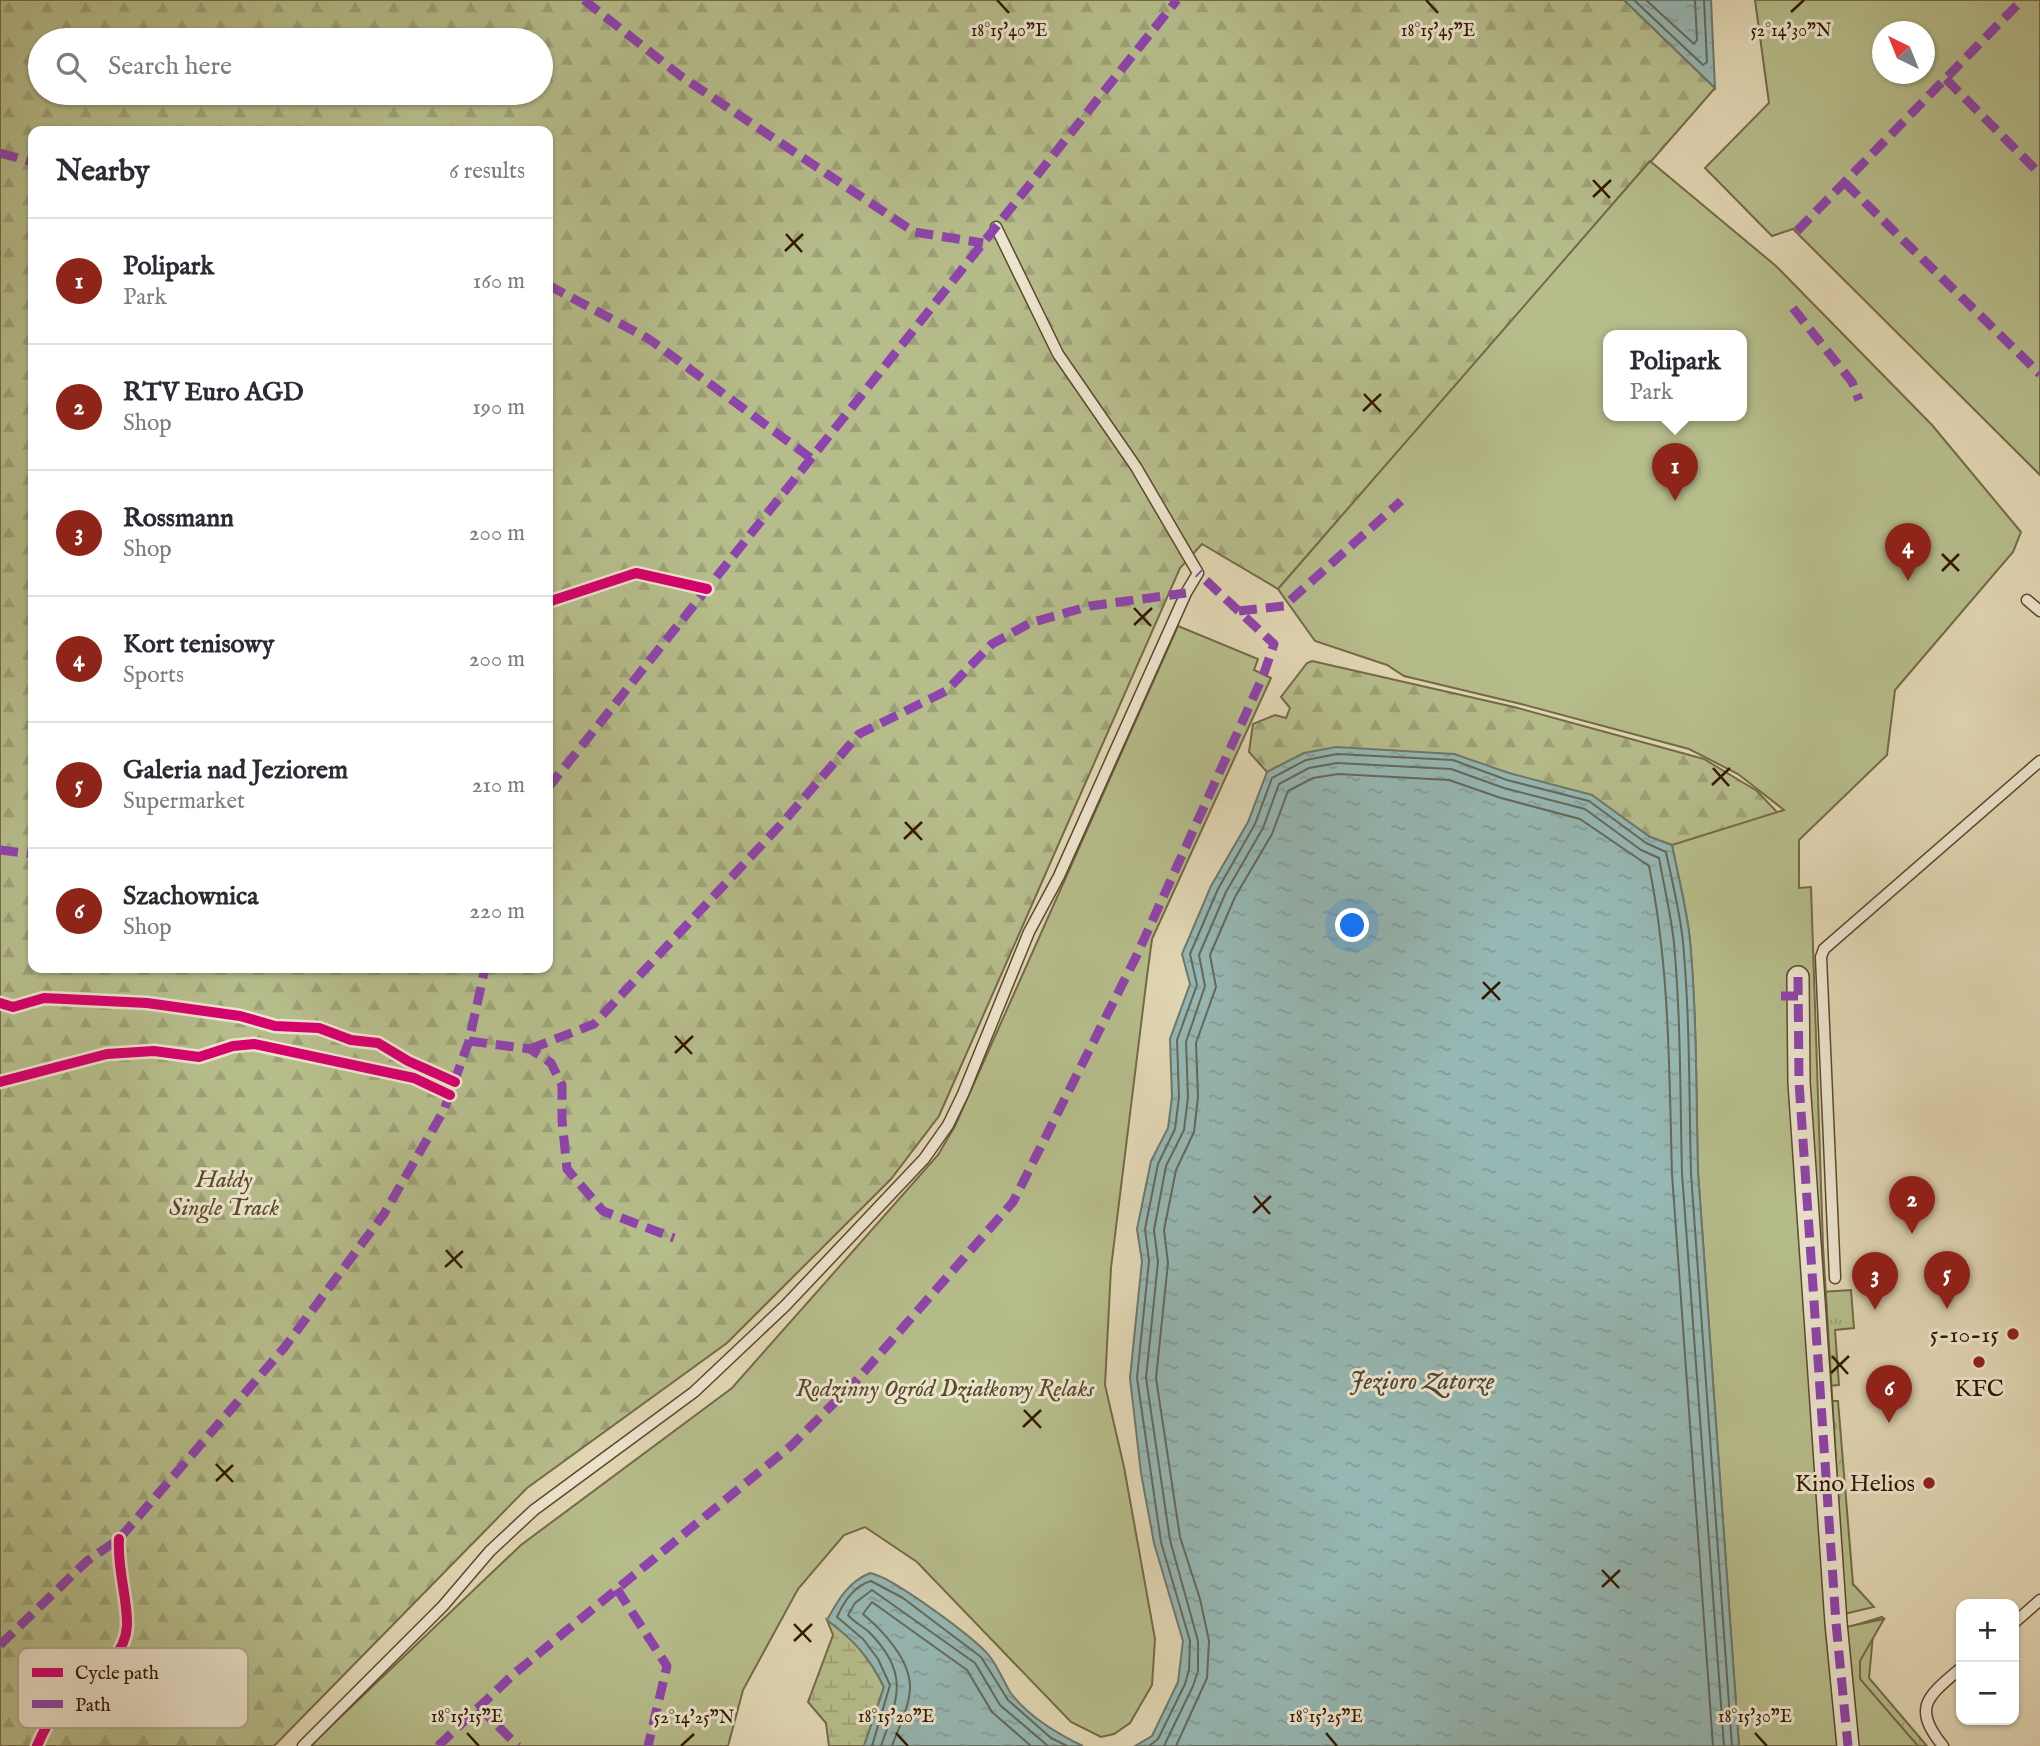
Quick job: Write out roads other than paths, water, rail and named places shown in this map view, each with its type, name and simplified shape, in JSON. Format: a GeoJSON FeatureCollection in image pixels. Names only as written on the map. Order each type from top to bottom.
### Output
{"type":"FeatureCollection","features":[{"type":"Feature","properties":{"kind":"street"},"geometry":{"type":"LineString","coordinates":[[1798,978],[1799,1082],[1835,1609],[1848,1746]]}},
{"type":"Feature","properties":{"kind":"lane"},"geometry":{"type":"LineString","coordinates":[[303,1746],[443,1606],[490,1551],[534,1510],[694,1392],[785,1306],[924,1159],[948,1125],[963,1094],[1029,932],[1059,876],[1186,593],[1198,573],[1136,467],[1058,354],[996,227]]}},
{"type":"Feature","properties":{"kind":"lane"},"geometry":{"type":"LineString","coordinates":[[2027,600],[2040,611]]}},
{"type":"Feature","properties":{"kind":"lane"},"geometry":{"type":"LineString","coordinates":[[1835,1278],[1821,957],[1824,948],[2040,761]]}},
{"type":"Feature","properties":{"kind":"lane"},"geometry":{"type":"LineString","coordinates":[[2019,1619],[2040,1600]]}},
{"type":"Feature","properties":{"kind":"lane"},"geometry":{"type":"LineString","coordinates":[[1943,1746],[1928,1728],[1924,1712],[1929,1697],[1956,1673]]}},
{"type":"Feature","properties":{"kind":"water"},"geometry":{"type":"Polygon","coordinates":[[[1624,0],[1711,0],[1715,88],[1624,0]]]}},
{"type":"Feature","properties":{"kind":"water","name":"Jezioro Zatorze"},"geometry":{"type":"Polygon","coordinates":[[[1336,747],[1454,754],[1509,773],[1592,795],[1650,837],[1672,845],[1690,941],[1698,1172],[1739,1746],[1135,1746],[1152,1736],[1178,1682],[1183,1641],[1154,1543],[1141,1473],[1130,1378],[1142,1261],[1137,1229],[1151,1161],[1168,1128],[1172,1097],[1170,1039],[1190,984],[1182,954],[1211,886],[1248,822],[1267,772],[1304,753],[1336,747]]]}},
{"type":"Feature","properties":{"kind":"water"},"geometry":{"type":"Polygon","coordinates":[[[870,1573],[911,1594],[976,1643],[989,1655],[1010,1692],[1025,1708],[1053,1730],[1083,1746],[864,1746],[884,1687],[860,1650],[827,1620],[850,1587],[870,1573]]]}},
{"type":"Feature","properties":{"kind":"place","name":"Polipark"},"geometry":{"type":"Point","coordinates":[1675,501]}},
{"type":"Feature","properties":{"kind":"place","name":"Kort tenisowy"},"geometry":{"type":"Point","coordinates":[1908,581]}},
{"type":"Feature","properties":{"kind":"place","name":"RTV Euro AGD"},"geometry":{"type":"Point","coordinates":[1912,1234]}},
{"type":"Feature","properties":{"kind":"place","name":"Galeria nad Jeziorem"},"geometry":{"type":"Point","coordinates":[1947,1309]}},
{"type":"Feature","properties":{"kind":"place","name":"Rossmann"},"geometry":{"type":"Point","coordinates":[1875,1310]}},
{"type":"Feature","properties":{"kind":"place","name":"5-10-15"},"geometry":{"type":"Point","coordinates":[2013,1334]}},
{"type":"Feature","properties":{"kind":"place","name":"KFC"},"geometry":{"type":"Point","coordinates":[1979,1362]}},
{"type":"Feature","properties":{"kind":"place","name":"Szachownica"},"geometry":{"type":"Point","coordinates":[1889,1423]}},
{"type":"Feature","properties":{"kind":"place","name":"Kino Helios"},"geometry":{"type":"Point","coordinates":[1929,1483]}},
{"type":"Feature","properties":{"kind":"park label","name":"Hałdy Single Track"},"geometry":{"type":"Point","coordinates":[224,1193]}},
{"type":"Feature","properties":{"kind":"park label","name":"Rodzinny Ogród Działkowy Relaks"},"geometry":{"type":"Point","coordinates":[945,1388]}}]}
